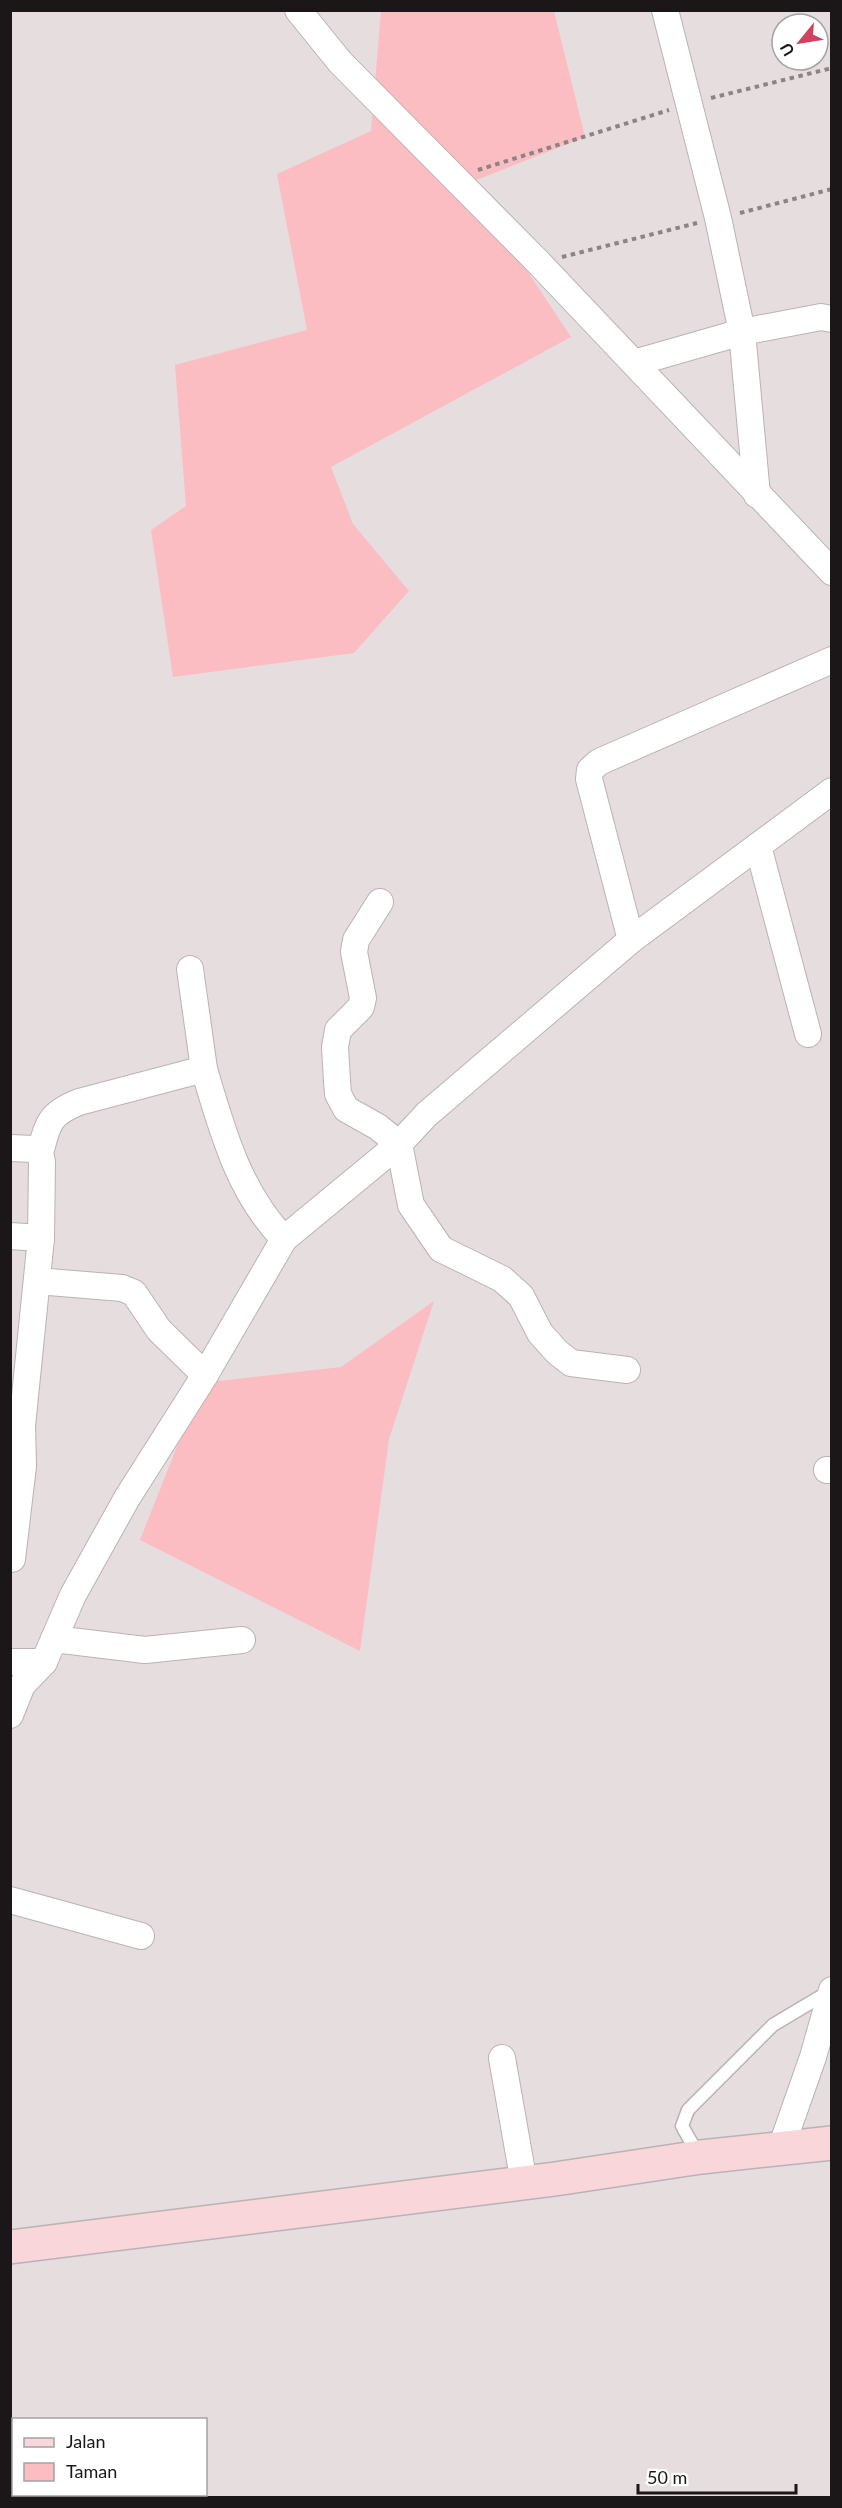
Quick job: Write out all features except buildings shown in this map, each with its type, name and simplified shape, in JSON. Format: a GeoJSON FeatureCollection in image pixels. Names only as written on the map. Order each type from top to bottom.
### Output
{"type":"FeatureCollection","features":[{"type":"Feature","properties":{"kind":"main road"},"geometry":{"type":"LineString","coordinates":[[10,2247],[524,2183],[701,2157],[831,2143]]}},
{"type":"Feature","properties":{"kind":"street"},"geometry":{"type":"LineString","coordinates":[[298,10],[340,62],[538,262],[831,572]]}},
{"type":"Feature","properties":{"kind":"street"},"geometry":{"type":"LineString","coordinates":[[665,10],[718,218],[742,332],[758,495]]}},
{"type":"Feature","properties":{"kind":"street"},"geometry":{"type":"LineString","coordinates":[[634,363],[742,332],[821,317],[831,319]]}},
{"type":"Feature","properties":{"kind":"street"},"geometry":{"type":"LineString","coordinates":[[631,940],[590,779],[590,770],[599,762],[831,660]]}},
{"type":"Feature","properties":{"kind":"street"},"geometry":{"type":"LineString","coordinates":[[10,1715],[22,1684],[44,1662],[73,1595],[127,1498],[205,1376],[284,1239],[399,1144],[427,1114],[631,940],[831,791]]}},
{"type":"Feature","properties":{"kind":"street"},"geometry":{"type":"LineString","coordinates":[[758,846],[808,1034]]}},
{"type":"Feature","properties":{"kind":"street"},"geometry":{"type":"LineString","coordinates":[[380,902],[356,940],[354,952],[363,998],[361,1007],[338,1030],[335,1047],[338,1094],[346,1109],[378,1127],[399,1144],[411,1205],[441,1249],[502,1280],[521,1296],[540,1333],[557,1352],[571,1363],[627,1370]]}},
{"type":"Feature","properties":{"kind":"street"},"geometry":{"type":"LineString","coordinates":[[190,969],[204,1069],[231,1154],[264,1219],[284,1239]]}},
{"type":"Feature","properties":{"kind":"street"},"geometry":{"type":"LineString","coordinates":[[12,1559],[23,1466],[16,1431],[20,1335],[37,1281],[41,1238],[40,1153],[49,1121],[60,1109],[79,1102],[204,1069]]}},
{"type":"Feature","properties":{"kind":"street"},"geometry":{"type":"LineString","coordinates":[[10,1148],[34,1149],[40,1153]]}},
{"type":"Feature","properties":{"kind":"street"},"geometry":{"type":"LineString","coordinates":[[10,1236],[41,1238]]}},
{"type":"Feature","properties":{"kind":"street"},"geometry":{"type":"LineString","coordinates":[[37,1281],[122,1288],[134,1293],[159,1330],[205,1376]]}},
{"type":"Feature","properties":{"kind":"street"},"geometry":{"type":"LineString","coordinates":[[54,1639],[146,1650],[242,1640]]}},
{"type":"Feature","properties":{"kind":"street"},"geometry":{"type":"LineString","coordinates":[[10,1662],[44,1662]]}},
{"type":"Feature","properties":{"kind":"street"},"geometry":{"type":"LineString","coordinates":[[10,1900],[141,1936]]}},
{"type":"Feature","properties":{"kind":"street"},"geometry":{"type":"LineString","coordinates":[[787,2148],[831,1990]]}},
{"type":"Feature","properties":{"kind":"street"},"geometry":{"type":"LineString","coordinates":[[502,2058],[524,2183]]}},
{"type":"Feature","properties":{"kind":"lane"},"geometry":{"type":"LineString","coordinates":[[701,2157],[682,2126],[688,2110],[773,2025],[831,1990]]}},
{"type":"Feature","properties":{"kind":"path"},"geometry":{"type":"LineString","coordinates":[[455,177],[689,103],[831,68]]}},
{"type":"Feature","properties":{"kind":"path"},"geometry":{"type":"LineString","coordinates":[[538,262],[831,189]]}},
{"type":"Feature","properties":{"kind":"green space"},"geometry":{"type":"Polygon","coordinates":[[[381,11],[554,11],[585,137],[469,183],[571,337],[331,467],[353,524],[409,591],[354,653],[173,677],[151,530],[186,506],[175,365],[307,330],[277,174],[371,131],[381,11]]]}},
{"type":"Feature","properties":{"kind":"green space"},"geometry":{"type":"Polygon","coordinates":[[[434,1301],[389,1439],[360,1651],[140,1540],[202,1383],[341,1367],[434,1301]]]}}]}
